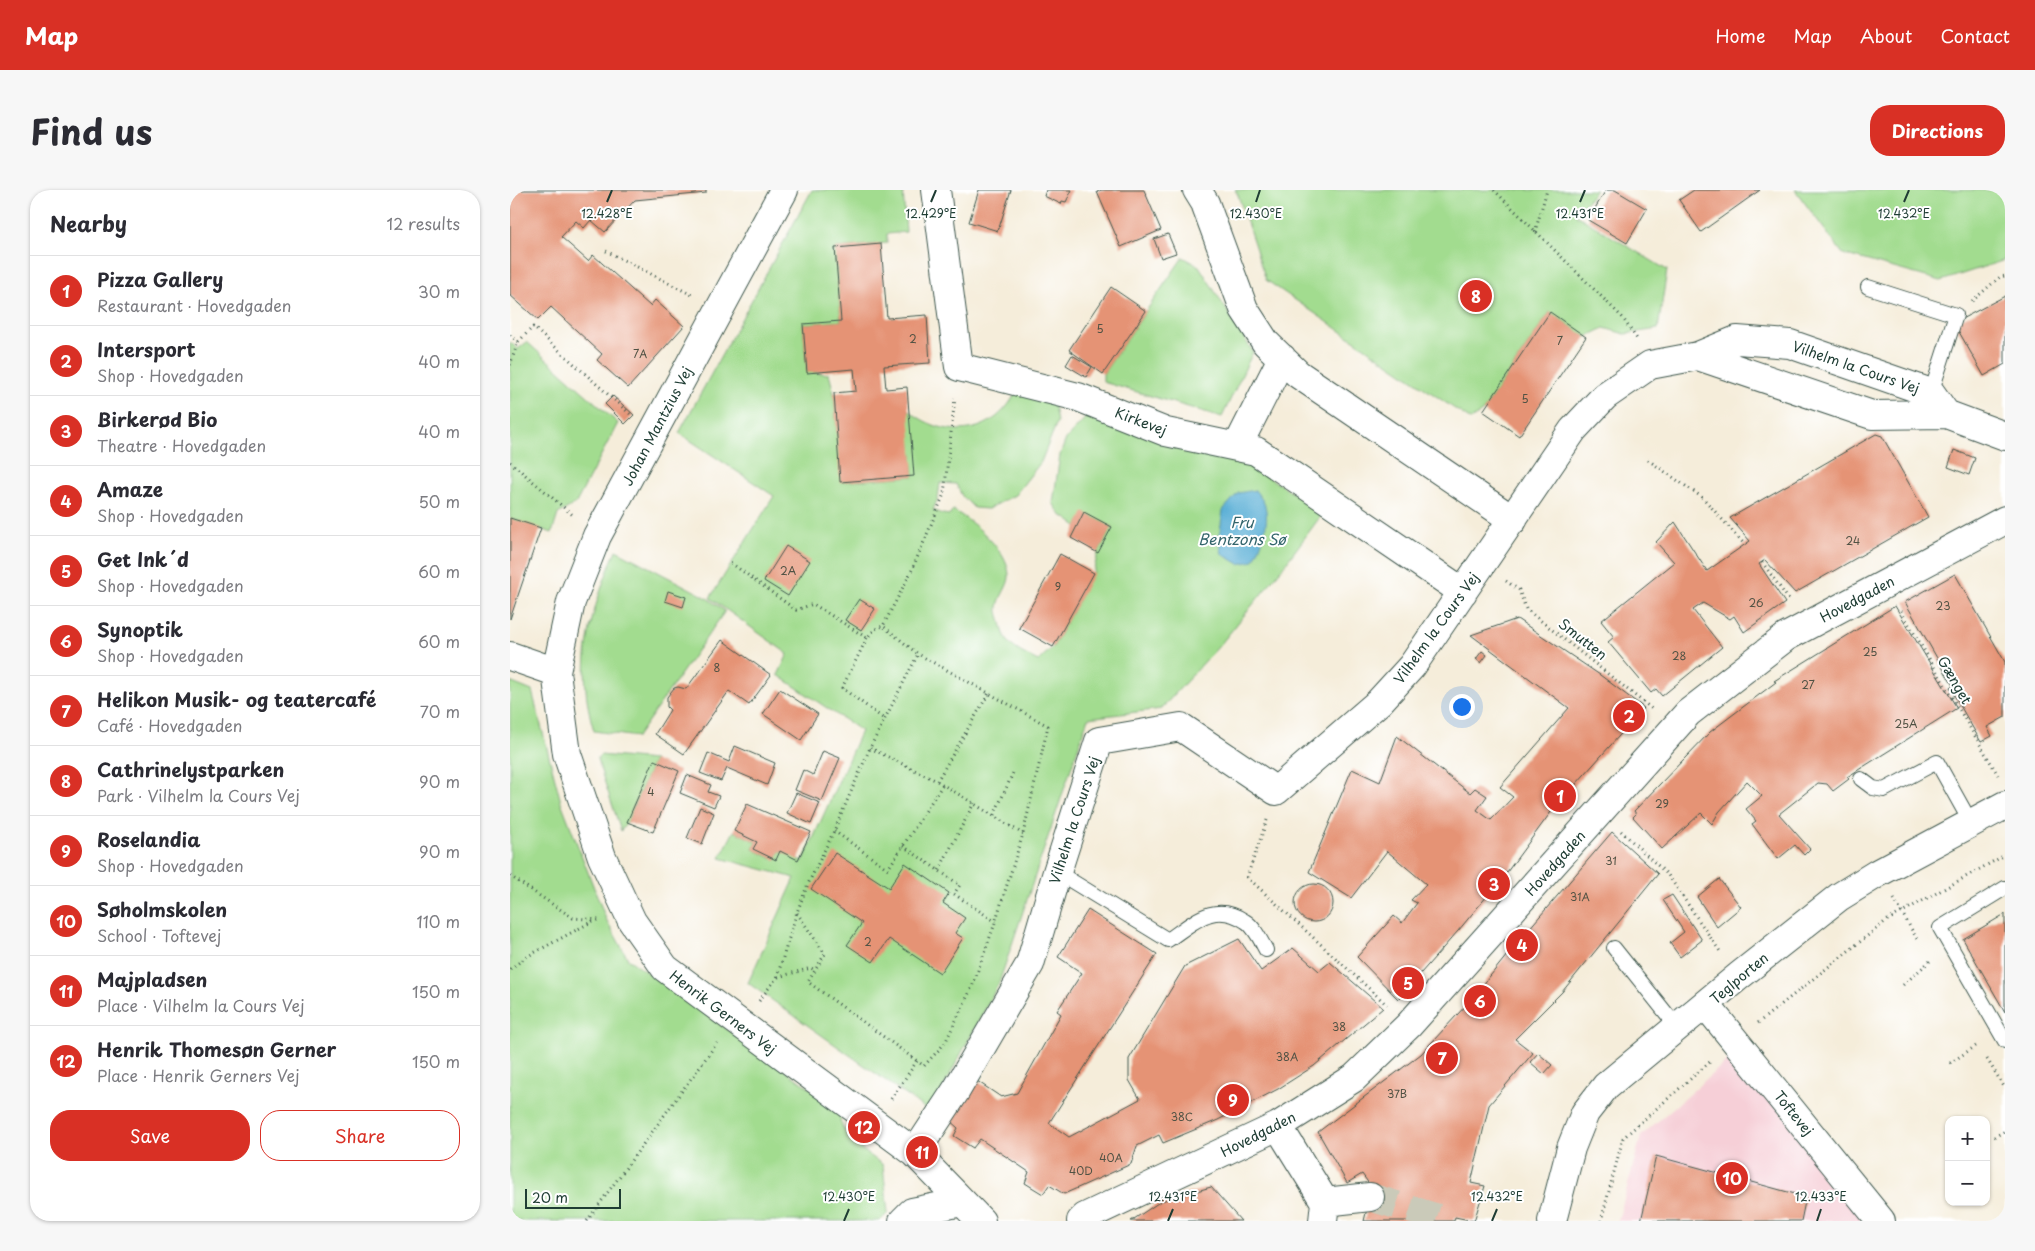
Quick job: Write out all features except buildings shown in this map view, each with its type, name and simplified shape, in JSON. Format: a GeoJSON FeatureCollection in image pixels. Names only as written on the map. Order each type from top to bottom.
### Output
{"type":"FeatureCollection","features":[{"type":"Feature","properties":{"kind":"street","name":"Johan Mantzius Vej"},"geometry":{"type":"LineString","coordinates":[[556,672],[571,602],[597,536],[784,190]]}},
{"type":"Feature","properties":{"kind":"street"},"geometry":{"type":"LineString","coordinates":[[936,190],[959,367]]}},
{"type":"Feature","properties":{"kind":"street"},"geometry":{"type":"LineString","coordinates":[[1197,190],[1205,203],[1244,309],[1266,343],[1298,374],[1512,520]]}},
{"type":"Feature","properties":{"kind":"street","name":"Vilhelm la Cours Vej"},"geometry":{"type":"LineString","coordinates":[[915,1153],[957,1089],[1030,964],[1099,741],[1181,727],[1276,790],[1379,702],[1412,666],[1572,430],[1605,396],[1650,365],[1698,356],[1737,340],[1790,344],[1939,403],[2005,436]]}},
{"type":"Feature","properties":{"kind":"street","name":"Vilhelm la Cours Vej"},"geometry":{"type":"LineString","coordinates":[[1698,356],[1872,415],[1939,403]]}},
{"type":"Feature","properties":{"kind":"street"},"geometry":{"type":"LineString","coordinates":[[1236,446],[1282,358]]}},
{"type":"Feature","properties":{"kind":"street","name":"Kirkevej"},"geometry":{"type":"LineString","coordinates":[[959,367],[1078,397],[1166,432],[1256,451],[1463,592]]}},
{"type":"Feature","properties":{"kind":"street","name":"Hovedgaden"},"geometry":{"type":"LineString","coordinates":[[1081,1221],[1085,1217],[1278,1126],[1354,1078],[1409,1025],[1688,713],[1786,637],[2005,520]]}},
{"type":"Feature","properties":{"kind":"street"},"geometry":{"type":"LineString","coordinates":[[510,656],[556,672]]}},
{"type":"Feature","properties":{"kind":"street","name":"Henrik Gerners Vej"},"geometry":{"type":"LineString","coordinates":[[556,672],[567,754],[596,844],[632,921],[665,968],[915,1153],[981,1221]]}},
{"type":"Feature","properties":{"kind":"street","name":"Teglporten"},"geometry":{"type":"LineString","coordinates":[[1552,1221],[1571,1148],[1585,1113],[1606,1086],[1739,976],[1839,897],[1878,873],[1971,824],[2002,792]]}},
{"type":"Feature","properties":{"kind":"street","name":"Toftevej"},"geometry":{"type":"LineString","coordinates":[[1706,1005],[1881,1221]]}},
{"type":"Feature","properties":{"kind":"street"},"geometry":{"type":"LineString","coordinates":[[1278,1126],[1324,1211],[1370,1197]]}},
{"type":"Feature","properties":{"kind":"street"},"geometry":{"type":"LineString","coordinates":[[904,1221],[912,1212],[962,1202]]}},
{"type":"Feature","properties":{"kind":"lane"},"geometry":{"type":"LineString","coordinates":[[1868,287],[1956,315],[1939,403]]}},
{"type":"Feature","properties":{"kind":"lane"},"geometry":{"type":"LineString","coordinates":[[1861,779],[1873,788],[1884,790],[1938,762],[1971,824]]}},
{"type":"Feature","properties":{"kind":"lane"},"geometry":{"type":"LineString","coordinates":[[1057,872],[1168,940],[1209,913],[1227,913],[1247,921],[1266,950]]}},
{"type":"Feature","properties":{"kind":"lane"},"geometry":{"type":"LineString","coordinates":[[2005,888],[1940,928],[2005,1041]]}},
{"type":"Feature","properties":{"kind":"lane"},"geometry":{"type":"LineString","coordinates":[[1614,948],[1678,1028]]}},
{"type":"Feature","properties":{"kind":"path"},"geometry":{"type":"LineString","coordinates":[[1494,190],[1622,318],[1637,339],[1650,365]]}},
{"type":"Feature","properties":{"kind":"path"},"geometry":{"type":"LineString","coordinates":[[1535,232],[1547,190]]}},
{"type":"Feature","properties":{"kind":"path"},"geometry":{"type":"LineString","coordinates":[[606,251],[719,309]]}},
{"type":"Feature","properties":{"kind":"path"},"geometry":{"type":"LineString","coordinates":[[1956,315],[2000,277],[2005,276]]}},
{"type":"Feature","properties":{"kind":"path"},"geometry":{"type":"LineString","coordinates":[[510,365],[518,342],[533,326],[652,434]]}},
{"type":"Feature","properties":{"kind":"path"},"geometry":{"type":"LineString","coordinates":[[510,335],[518,342]]}},
{"type":"Feature","properties":{"kind":"path"},"geometry":{"type":"LineString","coordinates":[[884,719],[842,688],[867,638],[875,629],[883,626],[912,570],[944,494],[959,367]]}},
{"type":"Feature","properties":{"kind":"path"},"geometry":{"type":"LineString","coordinates":[[1648,460],[1703,498],[1744,545]]}},
{"type":"Feature","properties":{"kind":"path"},"geometry":{"type":"LineString","coordinates":[[510,462],[597,536]]}},
{"type":"Feature","properties":{"kind":"path"},"geometry":{"type":"LineString","coordinates":[[1762,562],[1790,600]]}},
{"type":"Feature","properties":{"kind":"path"},"geometry":{"type":"LineString","coordinates":[[732,563],[796,610],[813,604],[867,638]]}},
{"type":"Feature","properties":{"kind":"path","name":"Smutten"},"geometry":{"type":"LineString","coordinates":[[1483,563],[1519,590],[1526,609],[1610,674],[1675,728]]}},
{"type":"Feature","properties":{"kind":"path","name":"Gænget"},"geometry":{"type":"LineString","coordinates":[[1885,584],[2002,792]]}},
{"type":"Feature","properties":{"kind":"path"},"geometry":{"type":"LineString","coordinates":[[797,912],[825,954],[808,982],[924,1066],[945,1043],[972,987],[996,922],[1023,834],[1048,726],[918,654],[883,626]]}},
{"type":"Feature","properties":{"kind":"path"},"geometry":{"type":"LineString","coordinates":[[587,1221],[738,1023],[777,977],[797,912],[808,884],[834,831],[870,748],[918,654]]}},
{"type":"Feature","properties":{"kind":"path"},"geometry":{"type":"LineString","coordinates":[[936,780],[989,693]]}},
{"type":"Feature","properties":{"kind":"path"},"geometry":{"type":"LineString","coordinates":[[870,748],[936,780],[1023,834]]}},
{"type":"Feature","properties":{"kind":"path"},"geometry":{"type":"LineString","coordinates":[[994,815],[1013,773]]}},
{"type":"Feature","properties":{"kind":"path"},"geometry":{"type":"LineString","coordinates":[[834,831],[888,869],[943,784]]}},
{"type":"Feature","properties":{"kind":"path"},"geometry":{"type":"LineString","coordinates":[[1276,790],[1247,877],[1409,1025]]}},
{"type":"Feature","properties":{"kind":"path"},"geometry":{"type":"LineString","coordinates":[[939,870],[974,803]]}},
{"type":"Feature","properties":{"kind":"path"},"geometry":{"type":"LineString","coordinates":[[1601,812],[1668,874],[1713,943],[1739,976]]}},
{"type":"Feature","properties":{"kind":"path"},"geometry":{"type":"LineString","coordinates":[[903,846],[960,885],[954,894],[996,922]]}},
{"type":"Feature","properties":{"kind":"path"},"geometry":{"type":"LineString","coordinates":[[1601,1221],[1623,1138],[1735,1040],[1886,922],[2005,855]]}},
{"type":"Feature","properties":{"kind":"path"},"geometry":{"type":"LineString","coordinates":[[510,876],[573,918],[632,921]]}},
{"type":"Feature","properties":{"kind":"path"},"geometry":{"type":"LineString","coordinates":[[510,969],[528,956],[596,920]]}},
{"type":"Feature","properties":{"kind":"path"},"geometry":{"type":"LineString","coordinates":[[1903,985],[1930,961]]}},
{"type":"Feature","properties":{"kind":"path"},"geometry":{"type":"LineString","coordinates":[[777,977],[811,968],[815,970]]}},
{"type":"Feature","properties":{"kind":"path"},"geometry":{"type":"LineString","coordinates":[[1950,1063],[1979,1044]]}},
{"type":"Feature","properties":{"kind":"path"},"geometry":{"type":"LineString","coordinates":[[874,1124],[917,1061]]}},
{"type":"Feature","properties":{"kind":"path"},"geometry":{"type":"LineString","coordinates":[[1994,1137],[2005,1130]]}},
{"type":"Feature","properties":{"kind":"shaded area"},"geometry":{"type":"Polygon","coordinates":[[[1735,1054],[1869,1221],[1618,1221],[1641,1136],[1735,1054]]]}},
{"type":"Feature","properties":{"kind":"green space"},"geometry":{"type":"Polygon","coordinates":[[[812,190],[903,190],[906,232],[887,234],[887,243],[835,248],[841,321],[803,324],[807,372],[829,374],[834,393],[841,482],[914,476],[907,409],[921,419],[936,426],[966,429],[981,426],[994,418],[1006,407],[1016,392],[1053,401],[1057,422],[1041,462],[1015,495],[988,509],[974,508],[962,496],[956,484],[940,483],[938,498],[933,510],[950,515],[953,510],[961,515],[988,537],[1002,556],[1007,565],[1009,579],[998,610],[1003,630],[1013,647],[1038,661],[1053,647],[1093,573],[1098,553],[1112,527],[1085,513],[1077,526],[1060,514],[1053,503],[1060,455],[1066,439],[1089,414],[1242,455],[1253,467],[1323,513],[1280,571],[1220,645],[1161,709],[1088,718],[999,983],[930,1112],[748,983],[795,878],[720,858],[734,831],[757,842],[753,849],[775,860],[780,851],[803,861],[861,731],[778,675],[788,654],[710,598],[774,496],[679,433],[812,190]]]}},
{"type":"Feature","properties":{"kind":"green space"},"geometry":{"type":"Polygon","coordinates":[[[1235,190],[1596,190],[1576,215],[1667,270],[1658,329],[1625,334],[1604,328],[1586,337],[1550,312],[1483,411],[1471,420],[1266,280],[1235,190]]]}},
{"type":"Feature","properties":{"kind":"green space"},"geometry":{"type":"Polygon","coordinates":[[[1795,190],[2005,190],[2005,260],[1941,281],[1843,254],[1795,190]]]}},
{"type":"Feature","properties":{"kind":"green space"},"geometry":{"type":"Polygon","coordinates":[[[1183,257],[1199,266],[1253,352],[1222,417],[1103,382],[1103,374],[1183,257]]]}},
{"type":"Feature","properties":{"kind":"green space"},"geometry":{"type":"Polygon","coordinates":[[[510,342],[518,349],[527,342],[618,423],[576,503],[558,514],[552,533],[510,518],[510,342]]]}},
{"type":"Feature","properties":{"kind":"green space"},"geometry":{"type":"Polygon","coordinates":[[[616,550],[704,596],[725,611],[637,737],[594,731],[585,683],[588,639],[593,617],[616,550]]]}},
{"type":"Feature","properties":{"kind":"green space"},"geometry":{"type":"Polygon","coordinates":[[[510,682],[532,691],[561,802],[606,919],[628,959],[842,1111],[840,1121],[849,1140],[883,1165],[888,1213],[880,1221],[510,1221],[510,682]]]}},
{"type":"Feature","properties":{"kind":"green space"},"geometry":{"type":"Polygon","coordinates":[[[600,755],[654,760],[627,822],[621,831],[597,759],[600,755]]]}},
{"type":"Feature","properties":{"kind":"water","name":"Fru Bentzons Sø"},"geometry":{"type":"Polygon","coordinates":[[[1255,490],[1263,501],[1266,510],[1266,525],[1253,561],[1239,564],[1222,554],[1219,538],[1223,510],[1238,493],[1255,490]]]}},
{"type":"Feature","properties":{"kind":"tunnel"},"geometry":{"type":"LineString","coordinates":[[1370,1197],[1448,1221]]}},
{"type":"Feature","properties":{"kind":"place","name":"Cathrinelystparken"},"geometry":{"type":"Point","coordinates":[1476,296]}},
{"type":"Feature","properties":{"kind":"place","name":"Intersport"},"geometry":{"type":"Point","coordinates":[1629,716]}},
{"type":"Feature","properties":{"kind":"place","name":"Pizza Gallery"},"geometry":{"type":"Point","coordinates":[1560,796]}},
{"type":"Feature","properties":{"kind":"place","name":"Birkerød Bio"},"geometry":{"type":"Point","coordinates":[1494,884]}},
{"type":"Feature","properties":{"kind":"place","name":"Amaze"},"geometry":{"type":"Point","coordinates":[1522,945]}},
{"type":"Feature","properties":{"kind":"place","name":"Get Ink´d"},"geometry":{"type":"Point","coordinates":[1408,983]}},
{"type":"Feature","properties":{"kind":"place","name":"Synoptik"},"geometry":{"type":"Point","coordinates":[1480,1001]}},
{"type":"Feature","properties":{"kind":"place","name":"Helikon Musik- og teatercafé"},"geometry":{"type":"Point","coordinates":[1442,1058]}},
{"type":"Feature","properties":{"kind":"place","name":"Roselandia"},"geometry":{"type":"Point","coordinates":[1233,1100]}},
{"type":"Feature","properties":{"kind":"place","name":"Henrik Thomesøn Gerner"},"geometry":{"type":"Point","coordinates":[864,1127]}},
{"type":"Feature","properties":{"kind":"place","name":"Majpladsen"},"geometry":{"type":"Point","coordinates":[922,1152]}},
{"type":"Feature","properties":{"kind":"place","name":"Søholmskolen"},"geometry":{"type":"Point","coordinates":[1732,1178]}}]}
